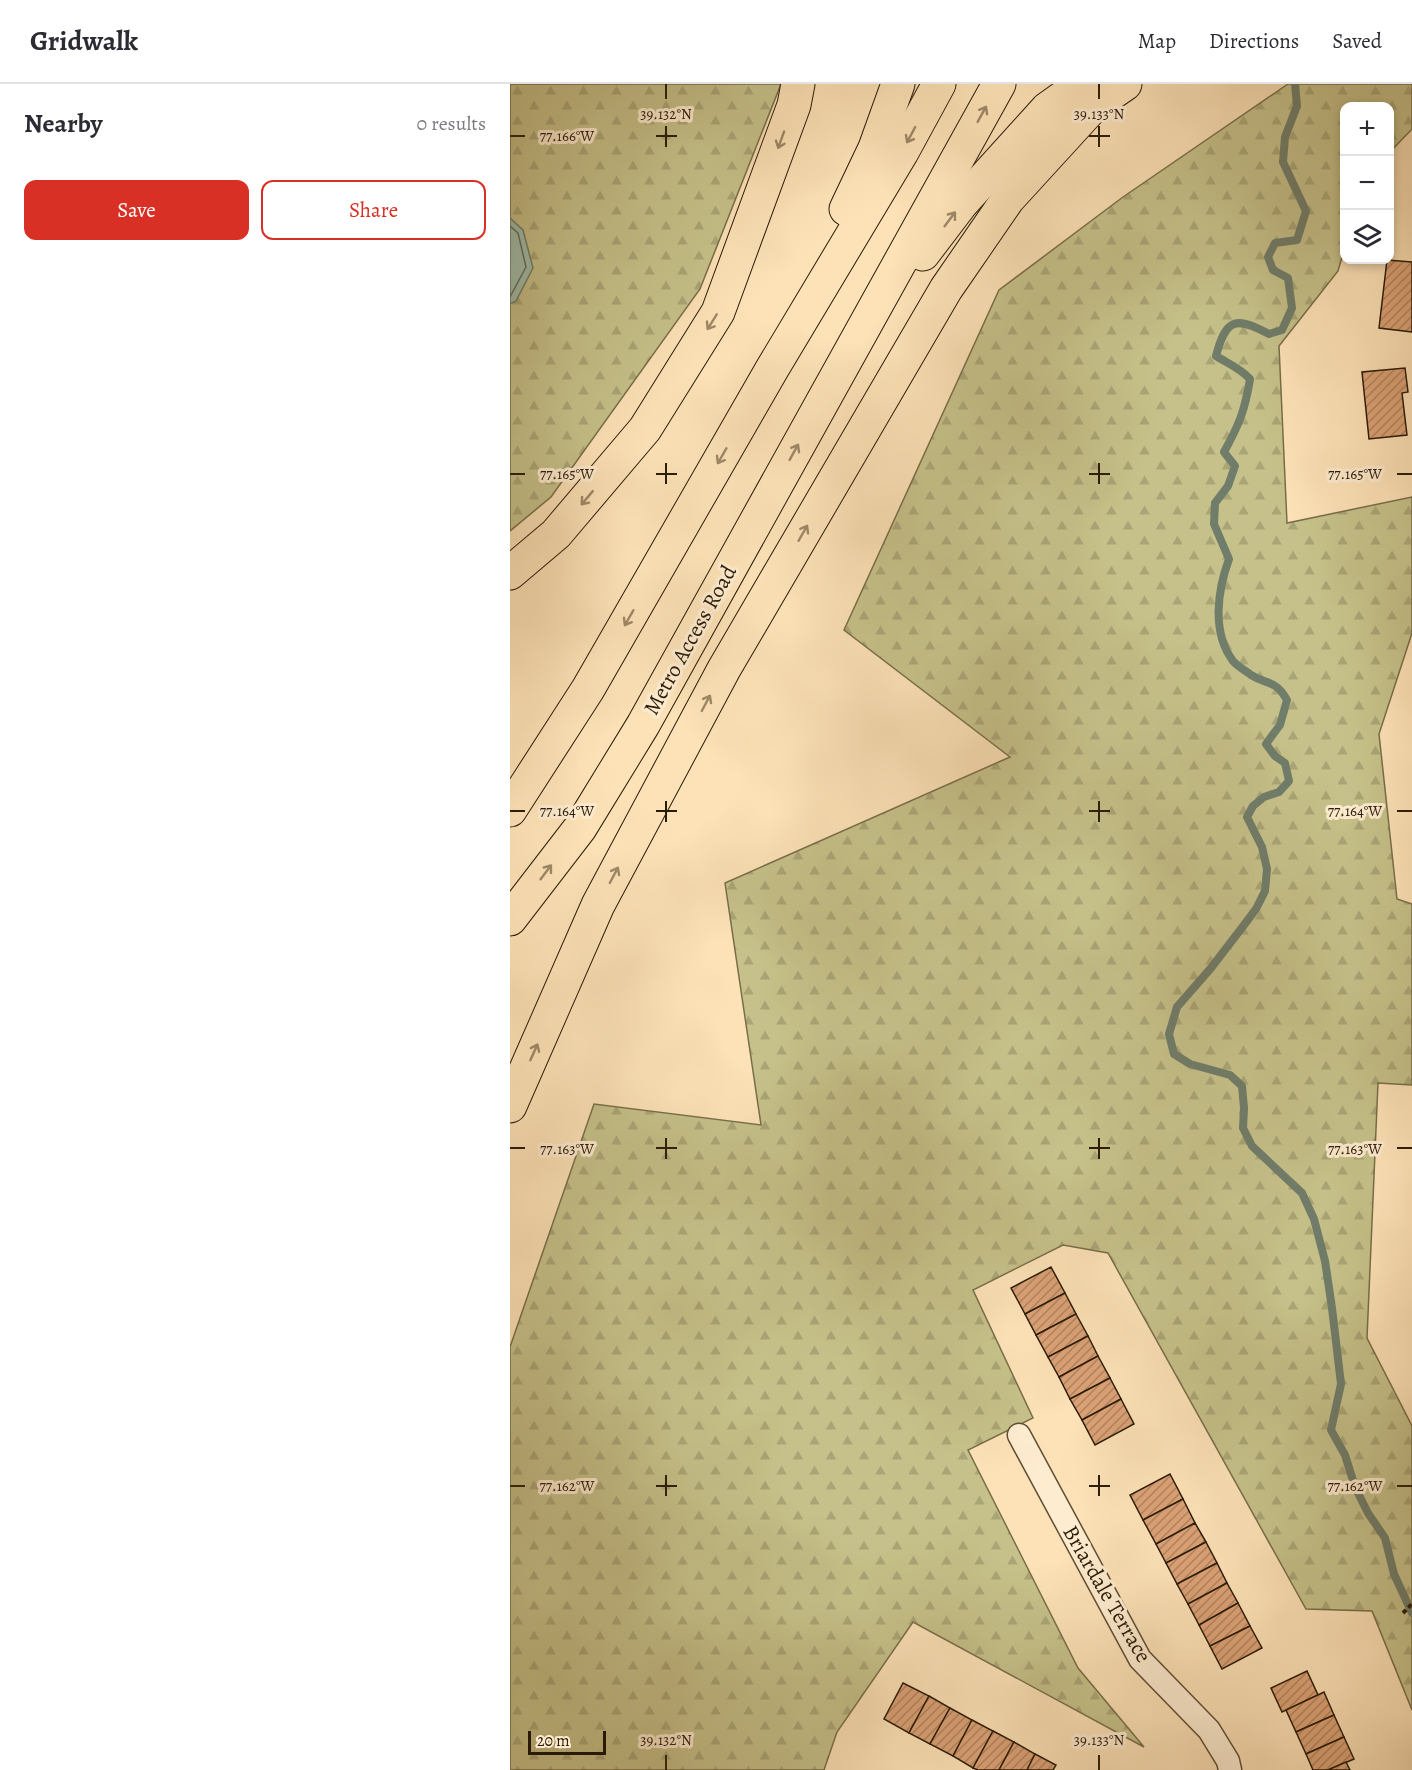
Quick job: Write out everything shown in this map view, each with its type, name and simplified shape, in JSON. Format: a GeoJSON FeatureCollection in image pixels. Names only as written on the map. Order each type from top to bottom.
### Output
{"type":"FeatureCollection","features":[{"type":"Feature","properties":{"kind":"highway"},"geometry":{"type":"LineString","coordinates":[[510,573],[556,534],[645,429],[718,312],[794,105],[798,84]]}},
{"type":"Feature","properties":{"kind":"highway"},"geometry":{"type":"LineString","coordinates":[[772,369],[874,148],[898,84]]}},
{"type":"Feature","properties":{"kind":"highway"},"geometry":{"type":"LineString","coordinates":[[510,810],[588,689],[772,369],[902,152],[939,84]]}},
{"type":"Feature","properties":{"kind":"highway"},"geometry":{"type":"LineString","coordinates":[[851,349],[999,84]]}},
{"type":"Feature","properties":{"kind":"highway"},"geometry":{"type":"LineString","coordinates":[[851,349],[961,204],[1047,109],[1082,84]]}},
{"type":"Feature","properties":{"kind":"highway"},"geometry":{"type":"LineString","coordinates":[[510,1106],[598,906],[636,834],[724,669],[940,299],[1008,199],[1093,106],[1125,84]]}},
{"type":"Feature","properties":{"kind":"highway","name":"Metro Access Road"},"geometry":{"type":"LineString","coordinates":[[510,919],[579,828],[643,725],[851,349]]}},
{"type":"Feature","properties":{"kind":"street","name":"Briardale Terrace"},"geometry":{"type":"LineString","coordinates":[[1019,1435],[1140,1659],[1209,1730],[1228,1761],[1230,1770]]}},
{"type":"Feature","properties":{"kind":"path"},"geometry":{"type":"LineString","coordinates":[[1403,1613],[1412,1604]]}},
{"type":"Feature","properties":{"kind":"green space"},"geometry":{"type":"Polygon","coordinates":[[[510,84],[781,84],[700,289],[551,497],[510,531],[510,84]]]}},
{"type":"Feature","properties":{"kind":"green space"},"geometry":{"type":"Polygon","coordinates":[[[1288,84],[1412,84],[1412,129],[1394,148],[1394,102],[1340,102],[1340,264],[1338,271],[1279,346],[1287,523],[1412,497],[1412,633],[1379,734],[1397,899],[1412,904],[1412,1085],[1378,1083],[1367,1338],[1412,1426],[1412,1710],[1372,1611],[1306,1609],[1108,1253],[1063,1245],[973,1290],[1033,1418],[968,1450],[1078,1668],[1144,1747],[913,1622],[837,1732],[824,1770],[510,1770],[510,1347],[594,1104],[761,1125],[725,883],[1010,757],[844,630],[999,290],[1123,197],[1288,84]]]}},
{"type":"Feature","properties":{"kind":"water"},"geometry":{"type":"Polygon","coordinates":[[[510,218],[523,230],[533,268],[516,301],[510,304],[510,218]]]}},
{"type":"Feature","properties":{"kind":"building"},"geometry":{"type":"Polygon","coordinates":[[[1394,261],[1412,262],[1412,332],[1379,328],[1387,264],[1394,264],[1394,261]]]}},
{"type":"Feature","properties":{"kind":"building"},"geometry":{"type":"Polygon","coordinates":[[[1405,368],[1408,392],[1402,393],[1407,435],[1369,439],[1362,372],[1405,368]]]}},
{"type":"Feature","properties":{"kind":"building"},"geometry":{"type":"Polygon","coordinates":[[[1051,1267],[1065,1293],[1025,1314],[1011,1288],[1051,1267]]]}},
{"type":"Feature","properties":{"kind":"building"},"geometry":{"type":"Polygon","coordinates":[[[1065,1293],[1076,1314],[1036,1335],[1025,1314],[1065,1293]]]}},
{"type":"Feature","properties":{"kind":"building"},"geometry":{"type":"Polygon","coordinates":[[[1076,1314],[1088,1336],[1048,1357],[1036,1335],[1076,1314]]]}},
{"type":"Feature","properties":{"kind":"building"},"geometry":{"type":"Polygon","coordinates":[[[1088,1336],[1098,1356],[1059,1377],[1048,1357],[1088,1336]]]}},
{"type":"Feature","properties":{"kind":"building"},"geometry":{"type":"Polygon","coordinates":[[[1098,1356],[1110,1378],[1070,1399],[1059,1377],[1098,1356]]]}},
{"type":"Feature","properties":{"kind":"building"},"geometry":{"type":"Polygon","coordinates":[[[1110,1378],[1121,1399],[1082,1420],[1070,1399],[1110,1378]]]}},
{"type":"Feature","properties":{"kind":"building"},"geometry":{"type":"Polygon","coordinates":[[[1121,1399],[1134,1424],[1095,1445],[1082,1420],[1121,1399]]]}},
{"type":"Feature","properties":{"kind":"building"},"geometry":{"type":"Polygon","coordinates":[[[1170,1474],[1183,1499],[1143,1520],[1130,1495],[1170,1474]]]}},
{"type":"Feature","properties":{"kind":"building"},"geometry":{"type":"Polygon","coordinates":[[[1183,1499],[1195,1523],[1156,1544],[1143,1520],[1183,1499]]]}},
{"type":"Feature","properties":{"kind":"building"},"geometry":{"type":"Polygon","coordinates":[[[1195,1523],[1206,1542],[1166,1563],[1156,1544],[1195,1523]]]}},
{"type":"Feature","properties":{"kind":"building"},"geometry":{"type":"Polygon","coordinates":[[[1206,1542],[1217,1563],[1177,1584],[1166,1563],[1206,1542]]]}},
{"type":"Feature","properties":{"kind":"building"},"geometry":{"type":"Polygon","coordinates":[[[1217,1563],[1227,1583],[1188,1604],[1177,1584],[1217,1563]]]}},
{"type":"Feature","properties":{"kind":"building"},"geometry":{"type":"Polygon","coordinates":[[[1227,1583],[1238,1603],[1199,1625],[1188,1604],[1227,1583]]]}},
{"type":"Feature","properties":{"kind":"building"},"geometry":{"type":"Polygon","coordinates":[[[1238,1603],[1250,1626],[1210,1646],[1199,1625],[1238,1603]]]}},
{"type":"Feature","properties":{"kind":"building"},"geometry":{"type":"Polygon","coordinates":[[[1250,1626],[1262,1648],[1222,1669],[1210,1646],[1250,1626]]]}},
{"type":"Feature","properties":{"kind":"building"},"geometry":{"type":"Polygon","coordinates":[[[1307,1671],[1318,1695],[1282,1712],[1271,1688],[1307,1671]]]}},
{"type":"Feature","properties":{"kind":"building"},"geometry":{"type":"Polygon","coordinates":[[[903,1683],[929,1696],[909,1733],[884,1719],[903,1683]]]}},
{"type":"Feature","properties":{"kind":"building"},"geometry":{"type":"Polygon","coordinates":[[[1324,1692],[1334,1715],[1296,1732],[1286,1710],[1324,1692]]]}},
{"type":"Feature","properties":{"kind":"building"},"geometry":{"type":"Polygon","coordinates":[[[929,1696],[950,1708],[930,1744],[909,1733],[929,1696]]]}},
{"type":"Feature","properties":{"kind":"building"},"geometry":{"type":"Polygon","coordinates":[[[950,1708],[972,1720],[953,1756],[930,1744],[950,1708]]]}},
{"type":"Feature","properties":{"kind":"building"},"geometry":{"type":"Polygon","coordinates":[[[1334,1715],[1344,1737],[1306,1754],[1296,1732],[1334,1715]]]}},
{"type":"Feature","properties":{"kind":"building"},"geometry":{"type":"Polygon","coordinates":[[[972,1720],[993,1731],[973,1768],[953,1756],[972,1720]]]}},
{"type":"Feature","properties":{"kind":"building"},"geometry":{"type":"Polygon","coordinates":[[[993,1731],[1014,1742],[999,1770],[973,1768],[993,1731]]]}},
{"type":"Feature","properties":{"kind":"building"},"geometry":{"type":"Polygon","coordinates":[[[1344,1737],[1354,1759],[1328,1770],[1313,1770],[1306,1754],[1344,1737]]]}},
{"type":"Feature","properties":{"kind":"building"},"geometry":{"type":"Polygon","coordinates":[[[1014,1742],[1035,1754],[1027,1770],[999,1770],[1014,1742]]]}},
{"type":"Feature","properties":{"kind":"building"},"geometry":{"type":"Polygon","coordinates":[[[1035,1754],[1056,1765],[1053,1770],[1027,1770],[1035,1754]]]}},
{"type":"Feature","properties":{"kind":"building"},"geometry":{"type":"Polygon","coordinates":[[[1346,1762],[1350,1770],[1328,1770],[1346,1762]]]}},
{"type":"Feature","properties":{"kind":"waterway"},"geometry":{"type":"LineString","coordinates":[[1295,84],[1297,106],[1285,137],[1283,162],[1306,211],[1297,240],[1275,243],[1268,257],[1273,270],[1288,278],[1292,308],[1282,330],[1269,334],[1248,324],[1234,324],[1228,328],[1220,343],[1216,356],[1250,379],[1241,417],[1224,452],[1235,466],[1228,486],[1215,503],[1214,524],[1229,559],[1220,597],[1219,624],[1222,637],[1226,650],[1235,663],[1251,675],[1275,686],[1287,700],[1280,725],[1266,744],[1275,756],[1285,763],[1289,781],[1279,792],[1264,797],[1253,806],[1247,817],[1262,847],[1267,869],[1265,891],[1256,909],[1241,929],[1177,1007],[1169,1034],[1174,1054],[1190,1064],[1230,1075],[1242,1086],[1243,1128],[1252,1146],[1302,1193],[1314,1219],[1325,1261],[1341,1384],[1331,1430],[1345,1455],[1355,1487],[1368,1513],[1385,1538],[1394,1574],[1412,1613]]}}]}
